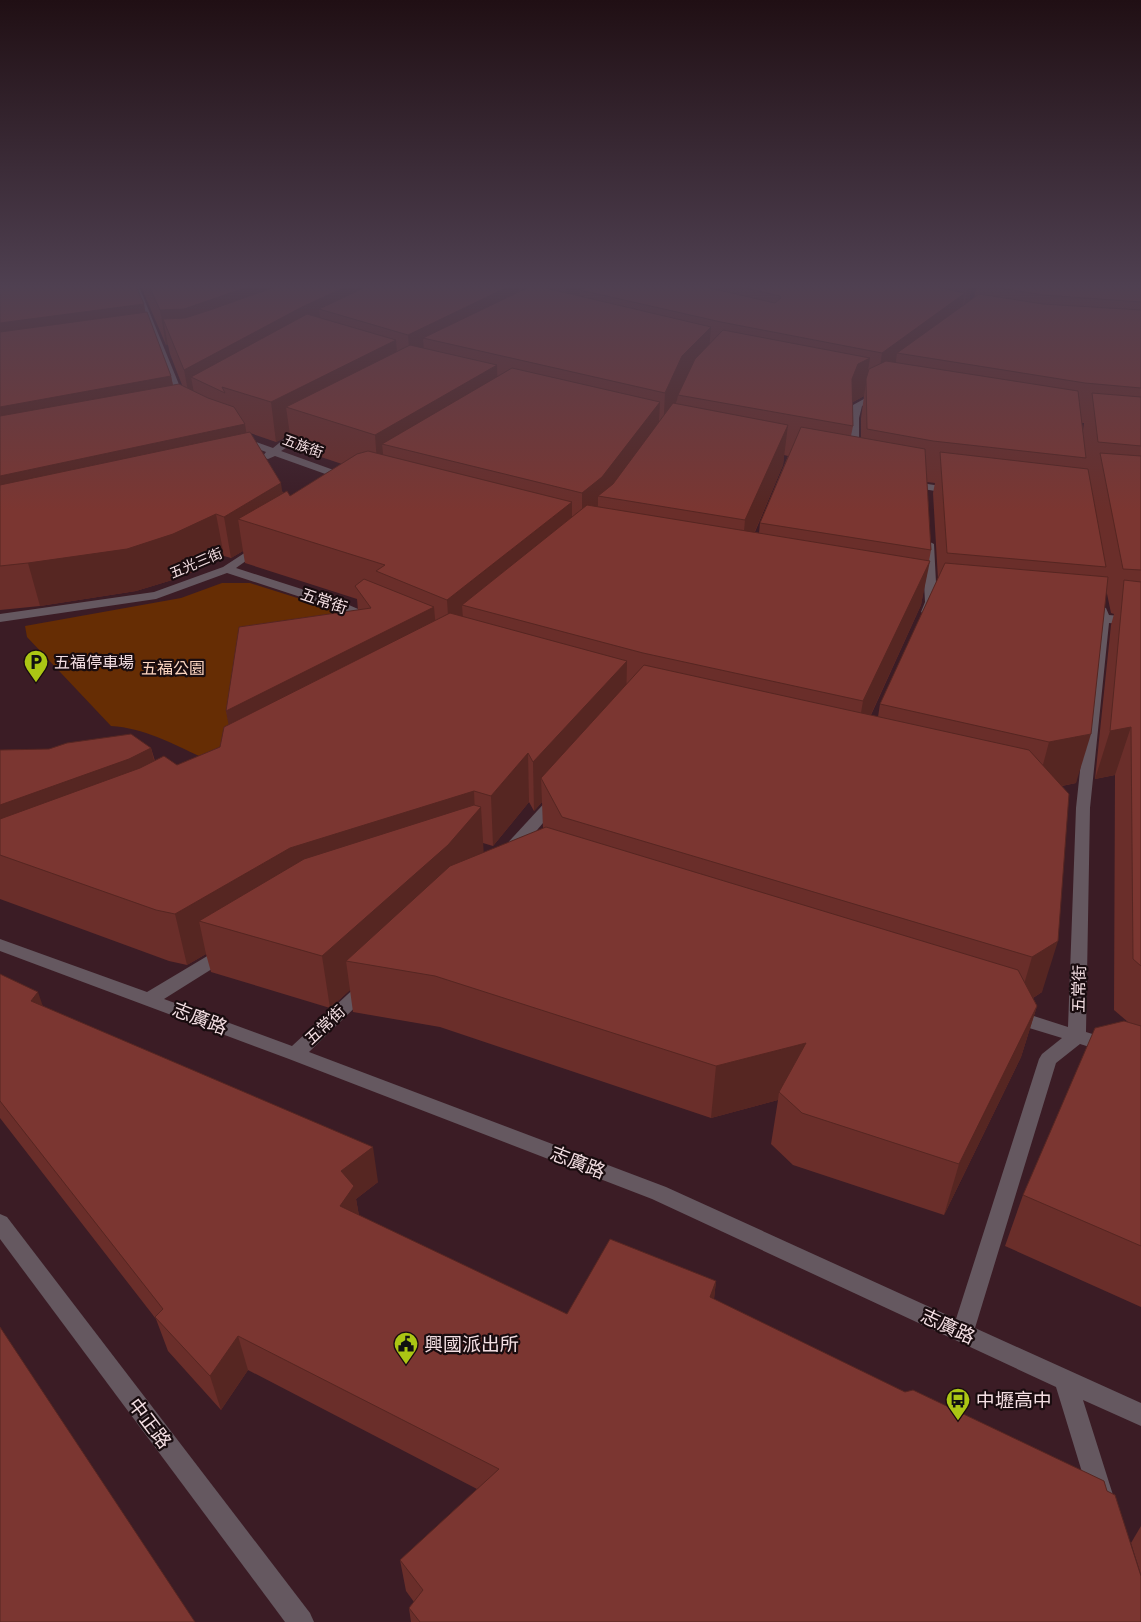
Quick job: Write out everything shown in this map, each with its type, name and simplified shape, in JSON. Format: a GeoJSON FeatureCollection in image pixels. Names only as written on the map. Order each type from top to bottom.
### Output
{"type":"FeatureCollection","features":[{"type":"Feature","properties":{"kind":"street"},"geometry":{"type":"LineString","coordinates":[[165,360],[187,416]]}},
{"type":"Feature","properties":{"kind":"street"},"geometry":{"type":"LineString","coordinates":[[854,464],[854,418],[858,405],[886,392],[864,391]]}},
{"type":"Feature","properties":{"kind":"street"},"geometry":{"type":"LineString","coordinates":[[259,466],[273,450],[314,427]]}},
{"type":"Feature","properties":{"kind":"street","name":"五族街"},"geometry":{"type":"LineString","coordinates":[[227,435],[363,484]]}},
{"type":"Feature","properties":{"kind":"street"},"geometry":{"type":"LineString","coordinates":[[899,482],[925,492],[963,492]]}},
{"type":"Feature","properties":{"kind":"street"},"geometry":{"type":"LineString","coordinates":[[923,620],[931,602],[928,535]]}},
{"type":"Feature","properties":{"kind":"street","name":"五光三街"},"geometry":{"type":"LineString","coordinates":[[0,618],[156,595],[227,569],[245,555],[270,540]]}},
{"type":"Feature","properties":{"kind":"street","name":"五常街"},"geometry":{"type":"LineString","coordinates":[[227,569],[338,605],[382,624]]}},
{"type":"Feature","properties":{"kind":"street","name":"五常街"},"geometry":{"type":"LineString","coordinates":[[962,1333],[1048,1059],[1077,1037],[1078,807],[1103,619],[1100,600]]}},
{"type":"Feature","properties":{"kind":"street"},"geometry":{"type":"LineString","coordinates":[[1074,616],[1141,622]]}},
{"type":"Feature","properties":{"kind":"street"},"geometry":{"type":"LineString","coordinates":[[523,864],[499,859],[562,792]]}},
{"type":"Feature","properties":{"kind":"street"},"geometry":{"type":"LineString","coordinates":[[150,999],[240,944]]}},
{"type":"Feature","properties":{"kind":"street","name":"志廣路"},"geometry":{"type":"LineString","coordinates":[[0,945],[150,999],[659,1193],[1141,1415]]}},
{"type":"Feature","properties":{"kind":"street","name":"五常街"},"geometry":{"type":"LineString","coordinates":[[295,1054],[374,979]]}},
{"type":"Feature","properties":{"kind":"street"},"geometry":{"type":"LineString","coordinates":[[993,1010],[1141,1056]]}},
{"type":"Feature","properties":{"kind":"street","name":"中正路"},"geometry":{"type":"LineString","coordinates":[[0,1223],[301,1622]]}},
{"type":"Feature","properties":{"kind":"street"},"geometry":{"type":"LineString","coordinates":[[1065,1380],[1109,1519]]}},
{"type":"Feature","properties":{"kind":"green space","name":"五福公園"},"geometry":{"type":"Polygon","coordinates":[[[222,583],[250,583],[348,614],[232,741],[201,757],[146,733],[111,726],[27,637],[25,626],[181,598],[222,583]]]}},
{"type":"Feature","properties":{"kind":"building"},"geometry":{"type":"Polygon","coordinates":[[[0,360],[165,360],[171,376],[0,407],[0,360]]]}},
{"type":"Feature","properties":{"kind":"building"},"geometry":{"type":"Polygon","coordinates":[[[180,360],[203,360],[184,370],[180,360]]]}},
{"type":"Feature","properties":{"kind":"building"},"geometry":{"type":"Polygon","coordinates":[[[223,360],[356,360],[271,402],[222,387],[225,393],[191,377],[223,360]]]}},
{"type":"Feature","properties":{"kind":"building"},"geometry":{"type":"Polygon","coordinates":[[[381,360],[474,360],[497,365],[375,435],[286,407],[381,360]]]}},
{"type":"Feature","properties":{"kind":"building"},"geometry":{"type":"Polygon","coordinates":[[[518,360],[680,360],[665,393],[518,360]]]}},
{"type":"Feature","properties":{"kind":"building"},"geometry":{"type":"Polygon","coordinates":[[[695,360],[867,360],[858,364],[852,379],[853,426],[678,395],[695,360]]]}},
{"type":"Feature","properties":{"kind":"building"},"geometry":{"type":"Polygon","coordinates":[[[939,360],[1141,360],[1141,388],[1085,383],[939,360]]]}},
{"type":"Feature","properties":{"kind":"building"},"geometry":{"type":"Polygon","coordinates":[[[886,361],[1078,391],[1086,458],[933,441],[867,429],[866,379],[869,369],[886,361]]]}},
{"type":"Feature","properties":{"kind":"building"},"geometry":{"type":"Polygon","coordinates":[[[512,368],[660,402],[602,477],[582,493],[382,444],[512,368]]]}},
{"type":"Feature","properties":{"kind":"building"},"geometry":{"type":"Polygon","coordinates":[[[179,384],[208,398],[234,407],[245,424],[0,476],[0,416],[179,384]]]}},
{"type":"Feature","properties":{"kind":"building"},"geometry":{"type":"Polygon","coordinates":[[[1092,393],[1141,397],[1141,446],[1098,442],[1092,393]]]}},
{"type":"Feature","properties":{"kind":"building"},"geometry":{"type":"Polygon","coordinates":[[[673,403],[788,425],[745,520],[598,496],[613,484],[673,403]]]}},
{"type":"Feature","properties":{"kind":"building"},"geometry":{"type":"Polygon","coordinates":[[[801,427],[925,449],[931,550],[760,523],[801,427]]]}},
{"type":"Feature","properties":{"kind":"building"},"geometry":{"type":"Polygon","coordinates":[[[250,432],[281,483],[224,517],[216,514],[173,534],[127,549],[0,566],[0,485],[250,432]]]}},
{"type":"Feature","properties":{"kind":"building"},"geometry":{"type":"Polygon","coordinates":[[[368,451],[572,502],[447,600],[376,571],[385,565],[238,519],[287,491],[290,496],[357,454],[368,451]]]}},
{"type":"Feature","properties":{"kind":"building"},"geometry":{"type":"Polygon","coordinates":[[[940,452],[1088,469],[1106,567],[947,553],[940,452]]]}},
{"type":"Feature","properties":{"kind":"building"},"geometry":{"type":"Polygon","coordinates":[[[1100,453],[1141,456],[1141,570],[1123,569],[1100,453]]]}},
{"type":"Feature","properties":{"kind":"building"},"geometry":{"type":"Polygon","coordinates":[[[587,505],[930,561],[863,701],[643,653],[462,605],[587,505]]]}},
{"type":"Feature","properties":{"kind":"building"},"geometry":{"type":"Polygon","coordinates":[[[945,563],[1108,577],[1091,734],[1049,742],[880,704],[945,563]]]}},
{"type":"Feature","properties":{"kind":"building"},"geometry":{"type":"Polygon","coordinates":[[[364,579],[434,607],[226,711],[239,627],[371,608],[355,586],[364,579]]]}},
{"type":"Feature","properties":{"kind":"building"},"geometry":{"type":"Polygon","coordinates":[[[1124,580],[1141,582],[1141,966],[1133,959],[1131,727],[1110,731],[1124,580]]]}},
{"type":"Feature","properties":{"kind":"building"},"geometry":{"type":"Polygon","coordinates":[[[450,613],[627,661],[533,762],[528,753],[491,796],[474,791],[290,848],[175,914],[156,910],[0,855],[0,819],[140,768],[164,756],[177,765],[220,747],[224,727],[450,613]]]}},
{"type":"Feature","properties":{"kind":"building"},"geometry":{"type":"Polygon","coordinates":[[[644,665],[1029,750],[1069,794],[1058,941],[1032,957],[562,817],[541,778],[644,665]]]}},
{"type":"Feature","properties":{"kind":"building"},"geometry":{"type":"Polygon","coordinates":[[[131,734],[151,748],[129,759],[0,805],[0,750],[49,749],[67,743],[131,734]]]}},
{"type":"Feature","properties":{"kind":"building"},"geometry":{"type":"Polygon","coordinates":[[[474,805],[481,807],[448,845],[322,956],[199,921],[304,859],[474,805]]]}},
{"type":"Feature","properties":{"kind":"building"},"geometry":{"type":"Polygon","coordinates":[[[546,827],[1018,970],[1037,1006],[959,1164],[802,1113],[779,1092],[806,1043],[716,1066],[435,976],[346,961],[450,866],[546,827]]]}},
{"type":"Feature","properties":{"kind":"building"},"geometry":{"type":"Polygon","coordinates":[[[0,974],[38,992],[31,1001],[373,1147],[341,1171],[354,1186],[340,1206],[567,1314],[610,1239],[716,1281],[710,1297],[905,1392],[913,1390],[1104,1481],[1107,1491],[1115,1495],[1141,1576],[1141,1622],[420,1622],[409,1608],[423,1590],[400,1560],[499,1469],[238,1336],[210,1376],[155,1317],[163,1309],[0,1101],[0,974]]]}},
{"type":"Feature","properties":{"kind":"building"},"geometry":{"type":"Polygon","coordinates":[[[1124,1021],[1141,1026],[1141,1246],[1023,1195],[1095,1028],[1124,1021]]]}},
{"type":"Feature","properties":{"kind":"building"},"geometry":{"type":"Polygon","coordinates":[[[0,1327],[195,1622],[0,1622],[0,1327]]]}},
{"type":"Feature","properties":{"kind":"place","name":"五福停車場"},"geometry":{"type":"Point","coordinates":[36,683]}},
{"type":"Feature","properties":{"kind":"place","name":"興國派出所"},"geometry":{"type":"Point","coordinates":[406,1365]}},
{"type":"Feature","properties":{"kind":"place","name":"中壢高中"},"geometry":{"type":"Point","coordinates":[958,1421]}}]}
